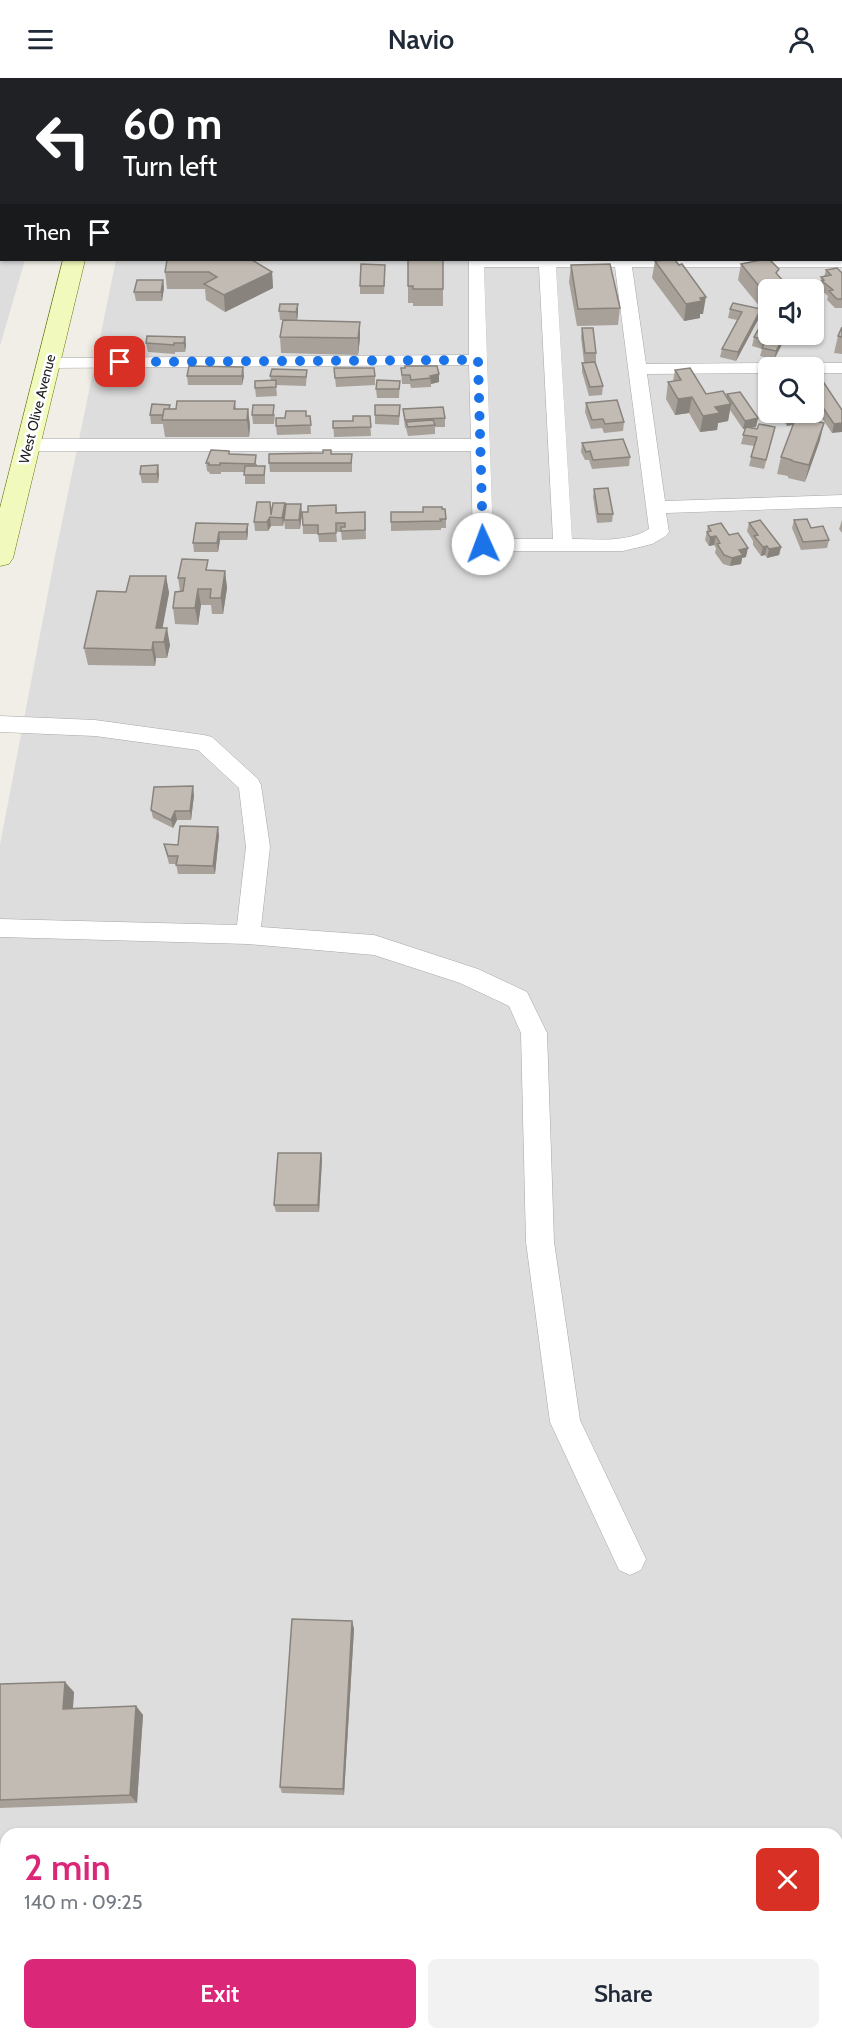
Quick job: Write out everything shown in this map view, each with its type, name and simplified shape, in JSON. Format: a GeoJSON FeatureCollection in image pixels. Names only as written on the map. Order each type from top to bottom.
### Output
{"type":"FeatureCollection","features":[{"type":"Feature","properties":{"kind":"main road","name":"West Olive Avenue"},"geometry":{"type":"LineString","coordinates":[[0,558],[74,261]]}},
{"type":"Feature","properties":{"kind":"lane"},"geometry":{"type":"LineString","coordinates":[[623,262],[658,531],[645,540],[623,545],[483,544],[476,262],[547,262],[623,262],[842,262]]}},
{"type":"Feature","properties":{"kind":"lane"},"geometry":{"type":"LineString","coordinates":[[547,262],[563,545]]}},
{"type":"Feature","properties":{"kind":"lane"},"geometry":{"type":"LineString","coordinates":[[48,363],[478,360]]}},
{"type":"Feature","properties":{"kind":"lane"},"geometry":{"type":"LineString","coordinates":[[638,369],[758,368]]}},
{"type":"Feature","properties":{"kind":"lane"},"geometry":{"type":"LineString","coordinates":[[824,368],[842,368]]}},
{"type":"Feature","properties":{"kind":"lane"},"geometry":{"type":"LineString","coordinates":[[28,445],[480,445]]}},
{"type":"Feature","properties":{"kind":"lane"},"geometry":{"type":"LineString","coordinates":[[656,507],[842,501]]}},
{"type":"Feature","properties":{"kind":"lane"},"geometry":{"type":"LineString","coordinates":[[0,724],[95,728],[204,743],[250,785],[258,848],[248,935]]}},
{"type":"Feature","properties":{"kind":"lane"},"geometry":{"type":"LineString","coordinates":[[0,928],[248,935],[374,945],[469,976],[518,999],[534,1033],[540,1242],[565,1422],[630,1559]]}},
{"type":"Feature","properties":{"kind":"shaded area"},"geometry":{"type":"Polygon","coordinates":[[[0,261],[25,261],[0,346],[0,261]]]}},
{"type":"Feature","properties":{"kind":"shaded area"},"geometry":{"type":"Polygon","coordinates":[[[116,261],[842,261],[842,1828],[0,1828],[0,845],[55,556],[116,261]]]}},
{"type":"Feature","properties":{"kind":"building"},"geometry":{"type":"Polygon","coordinates":[[[167,261],[254,261],[272,272],[224,295],[204,284],[217,277],[209,272],[165,272],[167,261]]]}},
{"type":"Feature","properties":{"kind":"building"},"geometry":{"type":"Polygon","coordinates":[[[408,261],[443,261],[443,289],[413,289],[413,286],[408,286],[408,261]]]}},
{"type":"Feature","properties":{"kind":"building"},"geometry":{"type":"Polygon","coordinates":[[[655,261],[676,261],[679,265],[682,264],[706,297],[700,298],[702,301],[686,304],[655,261]]]}},
{"type":"Feature","properties":{"kind":"building"},"geometry":{"type":"Polygon","coordinates":[[[771,261],[779,269],[776,273],[781,279],[758,279],[758,285],[741,264],[771,261]]]}},
{"type":"Feature","properties":{"kind":"building"},"geometry":{"type":"Polygon","coordinates":[[[361,264],[385,265],[384,286],[360,286],[361,264]]]}},
{"type":"Feature","properties":{"kind":"building"},"geometry":{"type":"Polygon","coordinates":[[[610,264],[620,308],[578,309],[571,265],[610,264]]]}},
{"type":"Feature","properties":{"kind":"building"},"geometry":{"type":"Polygon","coordinates":[[[837,268],[842,273],[842,299],[837,299],[829,291],[833,290],[824,283],[821,277],[831,275],[826,270],[837,268]]]}},
{"type":"Feature","properties":{"kind":"building"},"geometry":{"type":"Polygon","coordinates":[[[137,280],[163,280],[161,292],[134,292],[137,280]]]}},
{"type":"Feature","properties":{"kind":"building"},"geometry":{"type":"Polygon","coordinates":[[[733,303],[758,308],[758,315],[738,352],[722,349],[742,312],[730,309],[733,303]]]}},
{"type":"Feature","properties":{"kind":"building"},"geometry":{"type":"Polygon","coordinates":[[[280,304],[298,304],[296,312],[279,311],[280,304]]]}},
{"type":"Feature","properties":{"kind":"building"},"geometry":{"type":"Polygon","coordinates":[[[283,320],[360,322],[358,338],[280,337],[283,320]]]}},
{"type":"Feature","properties":{"kind":"building"},"geometry":{"type":"Polygon","coordinates":[[[582,328],[593,328],[596,353],[585,353],[582,328]]]}},
{"type":"Feature","properties":{"kind":"building"},"geometry":{"type":"Polygon","coordinates":[[[147,336],[185,337],[184,343],[174,343],[174,345],[146,343],[147,336]]]}},
{"type":"Feature","properties":{"kind":"building"},"geometry":{"type":"Polygon","coordinates":[[[764,345],[779,345],[776,351],[762,348],[764,345]]]}},
{"type":"Feature","properties":{"kind":"building"},"geometry":{"type":"Polygon","coordinates":[[[595,362],[603,386],[590,387],[582,363],[595,362]]]}},
{"type":"Feature","properties":{"kind":"building"},"geometry":{"type":"Polygon","coordinates":[[[189,366],[243,367],[242,376],[187,376],[189,366]]]}},
{"type":"Feature","properties":{"kind":"building"},"geometry":{"type":"Polygon","coordinates":[[[437,366],[439,374],[430,376],[431,378],[411,380],[410,375],[402,375],[401,368],[437,366]]]}},
{"type":"Feature","properties":{"kind":"building"},"geometry":{"type":"Polygon","coordinates":[[[334,368],[374,368],[375,376],[335,378],[334,368]]]}},
{"type":"Feature","properties":{"kind":"building"},"geometry":{"type":"Polygon","coordinates":[[[690,368],[706,394],[723,391],[731,404],[715,407],[720,413],[703,416],[692,397],[678,399],[668,382],[681,380],[675,370],[690,368]]]}},
{"type":"Feature","properties":{"kind":"building"},"geometry":{"type":"Polygon","coordinates":[[[272,369],[307,370],[306,377],[270,376],[272,369]]]}},
{"type":"Feature","properties":{"kind":"building"},"geometry":{"type":"Polygon","coordinates":[[[276,380],[276,387],[255,388],[255,381],[276,380]]]}},
{"type":"Feature","properties":{"kind":"building"},"geometry":{"type":"Polygon","coordinates":[[[377,380],[400,381],[399,389],[376,389],[377,380]]]}},
{"type":"Feature","properties":{"kind":"building"},"geometry":{"type":"Polygon","coordinates":[[[824,383],[842,410],[842,423],[834,424],[824,409],[824,383]]]}},
{"type":"Feature","properties":{"kind":"building"},"geometry":{"type":"Polygon","coordinates":[[[740,392],[758,418],[745,421],[727,394],[740,392]]]}},
{"type":"Feature","properties":{"kind":"building"},"geometry":{"type":"Polygon","coordinates":[[[617,400],[624,422],[605,424],[603,419],[592,420],[586,403],[617,400]]]}},
{"type":"Feature","properties":{"kind":"building"},"geometry":{"type":"Polygon","coordinates":[[[177,401],[235,401],[234,409],[248,409],[247,420],[162,420],[164,409],[176,409],[177,401]]]}},
{"type":"Feature","properties":{"kind":"building"},"geometry":{"type":"Polygon","coordinates":[[[152,404],[170,405],[169,409],[164,409],[163,415],[150,415],[152,404]]]}},
{"type":"Feature","properties":{"kind":"building"},"geometry":{"type":"Polygon","coordinates":[[[253,405],[274,405],[273,415],[252,415],[253,405]]]}},
{"type":"Feature","properties":{"kind":"building"},"geometry":{"type":"Polygon","coordinates":[[[375,405],[400,405],[399,416],[375,415],[375,405]]]}},
{"type":"Feature","properties":{"kind":"building"},"geometry":{"type":"Polygon","coordinates":[[[443,407],[445,418],[405,420],[403,409],[443,407]]]}},
{"type":"Feature","properties":{"kind":"building"},"geometry":{"type":"Polygon","coordinates":[[[286,411],[306,411],[306,416],[310,416],[311,425],[276,426],[276,418],[285,418],[286,411]]]}},
{"type":"Feature","properties":{"kind":"building"},"geometry":{"type":"Polygon","coordinates":[[[353,416],[370,416],[371,427],[333,428],[333,421],[353,421],[353,416]]]}},
{"type":"Feature","properties":{"kind":"building"},"geometry":{"type":"Polygon","coordinates":[[[433,420],[435,425],[408,427],[406,422],[433,420]]]}},
{"type":"Feature","properties":{"kind":"building"},"geometry":{"type":"Polygon","coordinates":[[[794,423],[824,423],[809,465],[781,457],[794,423]]]}},
{"type":"Feature","properties":{"kind":"building"},"geometry":{"type":"Polygon","coordinates":[[[759,424],[775,427],[766,460],[751,457],[757,437],[743,435],[746,427],[757,429],[759,424]]]}},
{"type":"Feature","properties":{"kind":"building"},"geometry":{"type":"Polygon","coordinates":[[[623,439],[630,457],[593,460],[590,451],[586,452],[582,443],[623,439]]]}},
{"type":"Feature","properties":{"kind":"building"},"geometry":{"type":"Polygon","coordinates":[[[211,450],[229,451],[229,454],[256,455],[255,464],[209,465],[206,463],[211,450]]]}},
{"type":"Feature","properties":{"kind":"building"},"geometry":{"type":"Polygon","coordinates":[[[323,450],[331,450],[331,454],[352,454],[351,463],[269,463],[269,454],[323,453],[323,450]]]}},
{"type":"Feature","properties":{"kind":"building"},"geometry":{"type":"Polygon","coordinates":[[[158,465],[157,474],[140,474],[141,466],[158,465]]]}},
{"type":"Feature","properties":{"kind":"building"},"geometry":{"type":"Polygon","coordinates":[[[245,466],[265,466],[264,475],[244,475],[245,466]]]}},
{"type":"Feature","properties":{"kind":"building"},"geometry":{"type":"Polygon","coordinates":[[[608,488],[613,514],[598,514],[594,489],[608,488]]]}},
{"type":"Feature","properties":{"kind":"building"},"geometry":{"type":"Polygon","coordinates":[[[257,502],[270,502],[271,515],[273,503],[285,503],[282,518],[270,517],[267,522],[254,522],[257,502]]]}},
{"type":"Feature","properties":{"kind":"building"},"geometry":{"type":"Polygon","coordinates":[[[286,504],[301,504],[299,520],[284,520],[286,504]]]}},
{"type":"Feature","properties":{"kind":"building"},"geometry":{"type":"Polygon","coordinates":[[[336,505],[336,513],[365,512],[365,530],[341,531],[345,523],[336,523],[336,533],[318,534],[318,525],[303,525],[302,512],[308,512],[308,506],[336,505]]]}},
{"type":"Feature","properties":{"kind":"building"},"geometry":{"type":"Polygon","coordinates":[[[423,507],[442,507],[445,509],[446,519],[391,522],[391,512],[423,512],[423,507]]]}},
{"type":"Feature","properties":{"kind":"building"},"geometry":{"type":"Polygon","coordinates":[[[807,519],[811,528],[823,526],[829,540],[803,542],[794,520],[807,519]]]}},
{"type":"Feature","properties":{"kind":"building"},"geometry":{"type":"Polygon","coordinates":[[[760,520],[781,547],[769,549],[767,546],[763,547],[754,536],[758,535],[749,523],[760,520]]]}},
{"type":"Feature","properties":{"kind":"building"},"geometry":{"type":"Polygon","coordinates":[[[196,523],[248,524],[246,532],[219,532],[217,543],[193,543],[196,523]]]}},
{"type":"Feature","properties":{"kind":"building"},"geometry":{"type":"Polygon","coordinates":[[[721,523],[729,535],[738,533],[748,548],[739,550],[743,555],[732,558],[724,555],[717,544],[720,543],[716,536],[710,537],[707,532],[711,531],[708,526],[721,523]]]}},
{"type":"Feature","properties":{"kind":"building"},"geometry":{"type":"Polygon","coordinates":[[[182,559],[208,560],[206,570],[225,571],[221,598],[210,598],[211,589],[198,589],[195,608],[173,608],[175,592],[183,591],[185,578],[178,578],[182,559]]]}},
{"type":"Feature","properties":{"kind":"building"},"geometry":{"type":"Polygon","coordinates":[[[130,576],[166,576],[156,628],[167,628],[164,642],[153,642],[152,650],[84,648],[97,591],[126,592],[130,576]]]}},
{"type":"Feature","properties":{"kind":"building"},"geometry":{"type":"Polygon","coordinates":[[[193,786],[190,811],[175,811],[171,820],[151,810],[154,787],[193,786]]]}},
{"type":"Feature","properties":{"kind":"building"},"geometry":{"type":"Polygon","coordinates":[[[180,826],[218,827],[213,866],[176,865],[178,856],[168,856],[164,844],[178,845],[180,826]]]}},
{"type":"Feature","properties":{"kind":"building"},"geometry":{"type":"Polygon","coordinates":[[[278,1153],[321,1153],[318,1205],[274,1205],[278,1153]]]}},
{"type":"Feature","properties":{"kind":"building"},"geometry":{"type":"Polygon","coordinates":[[[292,1619],[352,1621],[343,1789],[280,1787],[292,1619]]]}},
{"type":"Feature","properties":{"kind":"building"},"geometry":{"type":"Polygon","coordinates":[[[65,1682],[63,1709],[136,1706],[130,1795],[0,1800],[0,1684],[65,1682]]]}},
{"type":"Feature","properties":{"kind":"route"},"geometry":{"type":"LineString","coordinates":[[120,362],[478,360],[483,544]]}}]}
